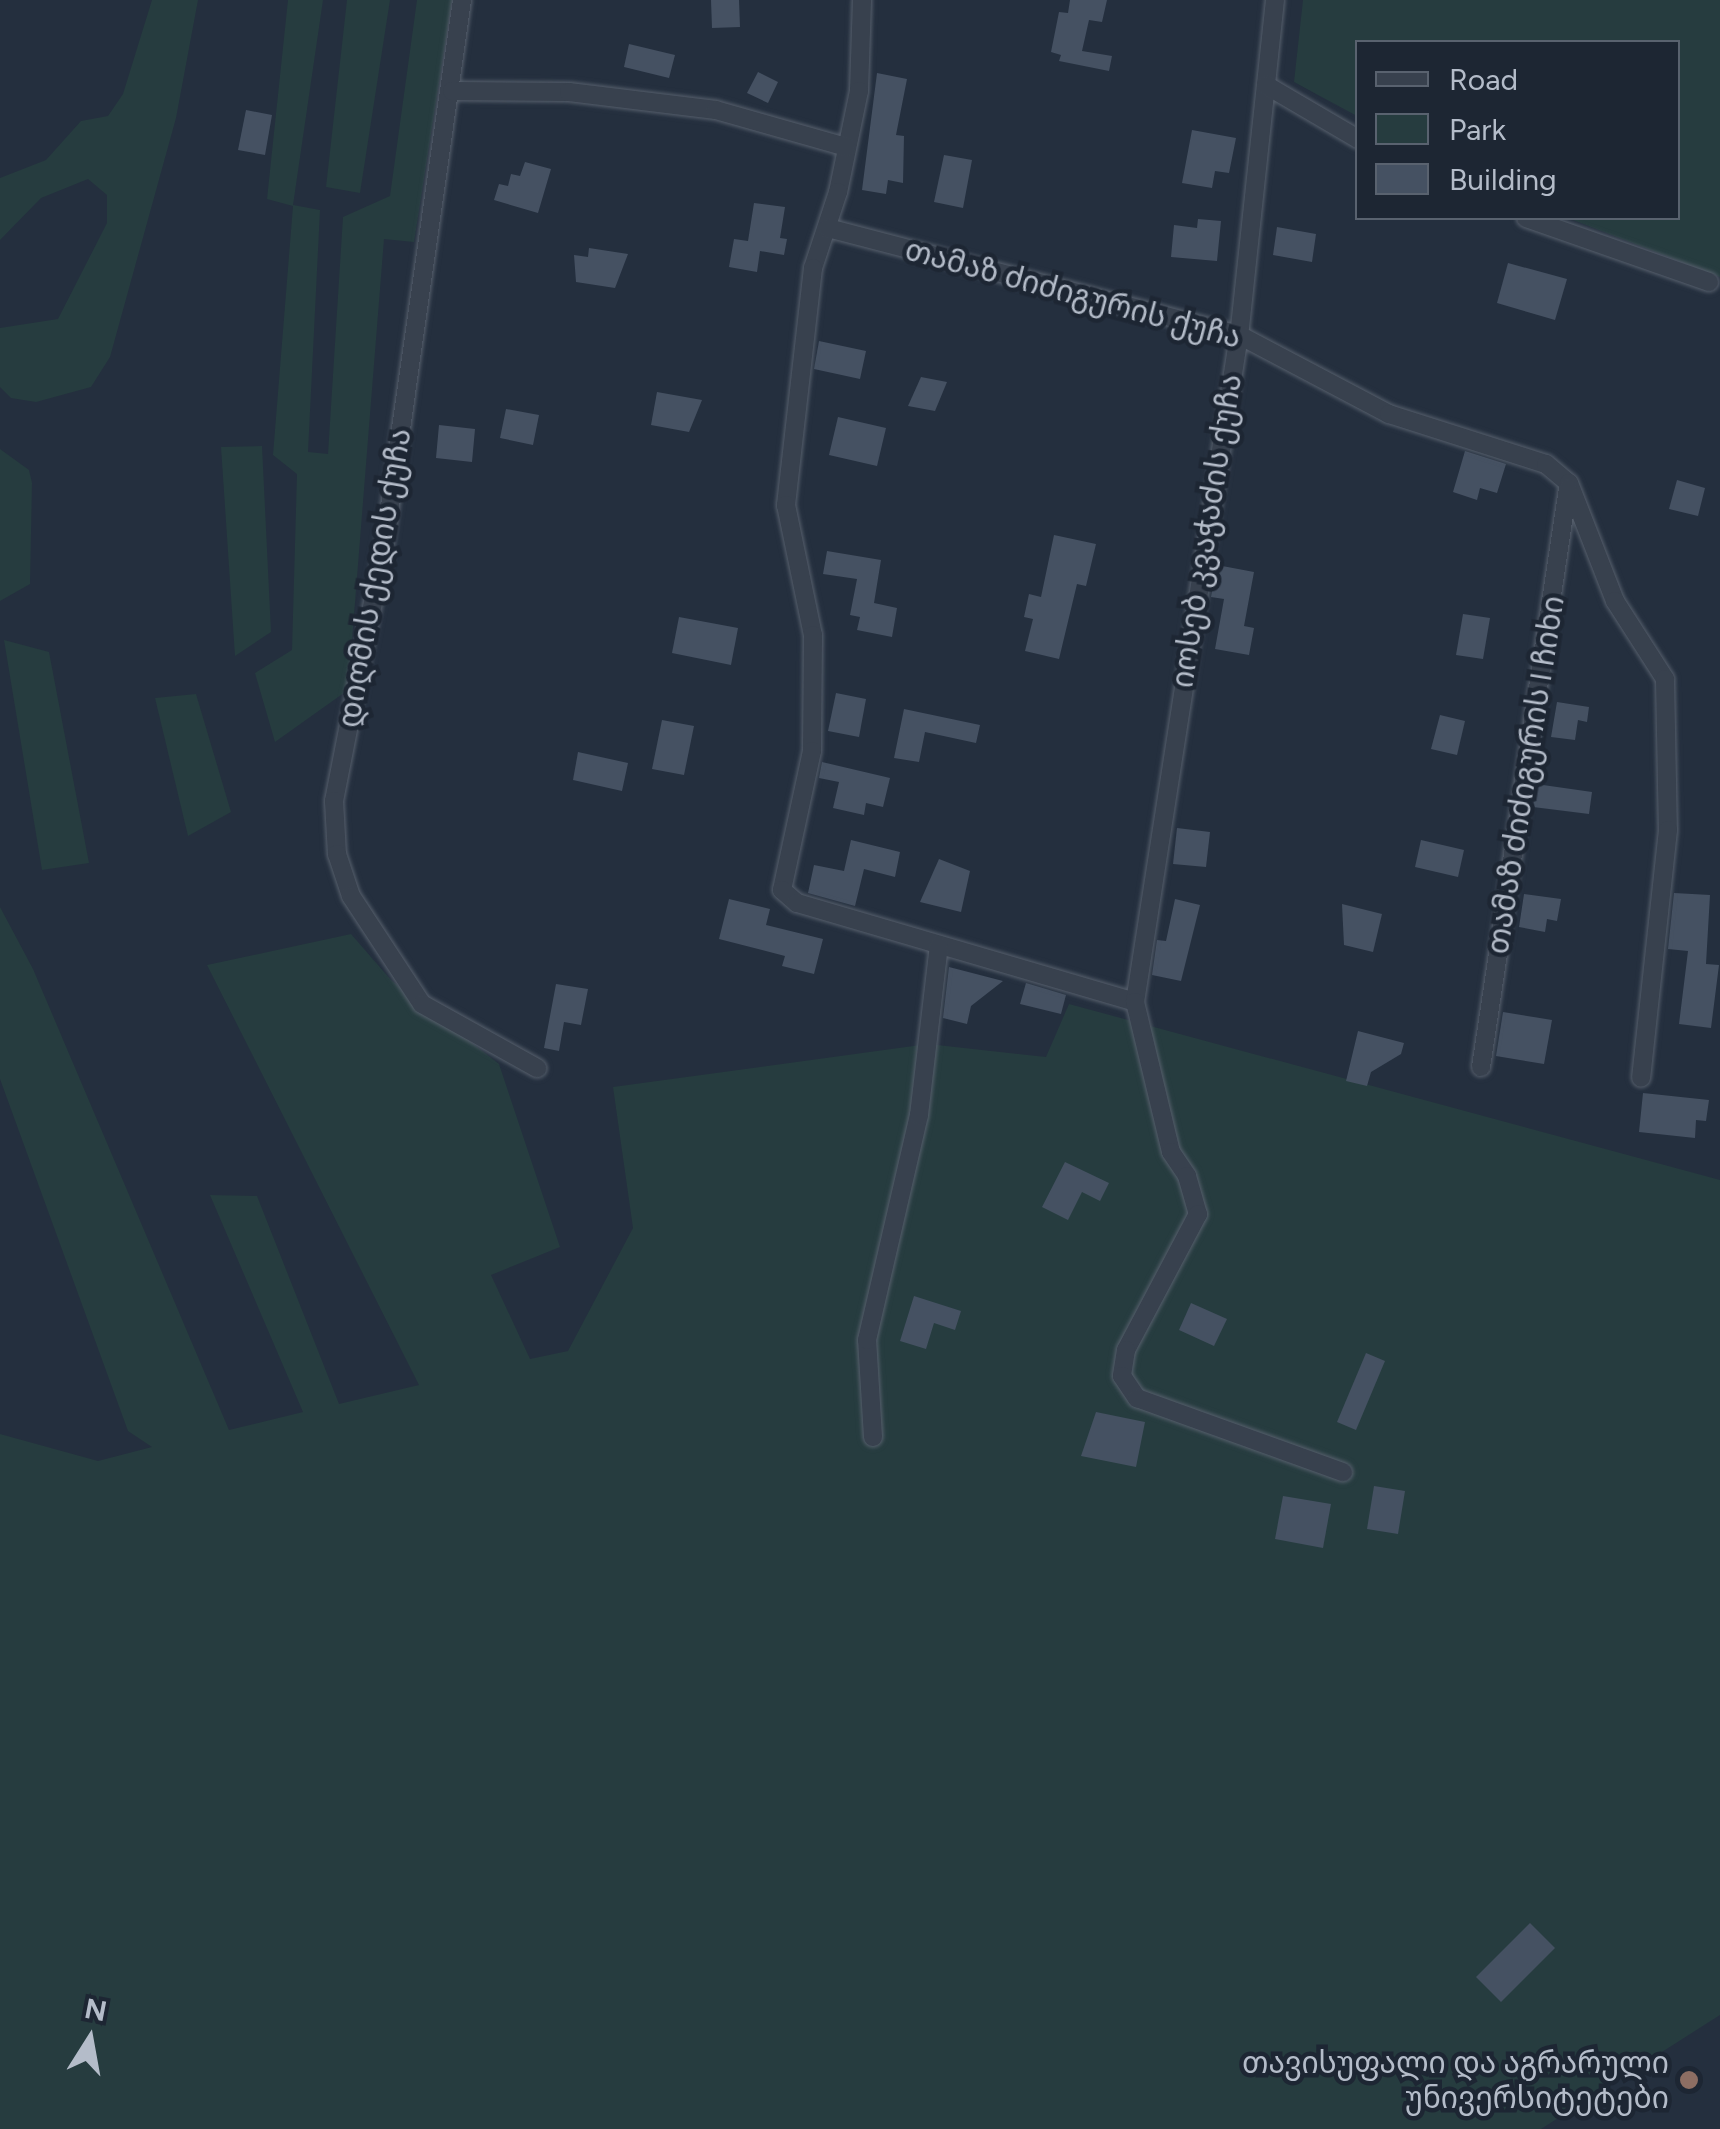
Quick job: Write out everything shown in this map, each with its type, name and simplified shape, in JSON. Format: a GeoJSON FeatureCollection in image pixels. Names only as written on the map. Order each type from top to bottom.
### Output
{"type":"FeatureCollection","features":[{"type":"Feature","properties":{"kind":"street","name":"დიღმის ქედის ქუჩა"},"geometry":{"type":"LineString","coordinates":[[462,0],[385,540],[334,801],[337,854],[351,896],[422,1004],[537,1068]]}},
{"type":"Feature","properties":{"kind":"street"},"geometry":{"type":"LineString","coordinates":[[862,0],[859,91],[828,228],[813,268],[786,505],[813,634],[812,751],[782,890],[797,903],[1135,1002],[1170,1152],[1187,1176],[1198,1214],[1126,1350],[1122,1376],[1137,1398],[1344,1472]]}},
{"type":"Feature","properties":{"kind":"street","name":"იოსებ კვაჭაძის ქუჩა"},"geometry":{"type":"LineString","coordinates":[[1135,1002],[1239,335],[1275,0]]}},
{"type":"Feature","properties":{"kind":"street"},"geometry":{"type":"LineString","coordinates":[[1266,85],[1355,137]]}},
{"type":"Feature","properties":{"kind":"street"},"geometry":{"type":"LineString","coordinates":[[452,90],[568,92],[716,110],[846,147]]}},
{"type":"Feature","properties":{"kind":"street"},"geometry":{"type":"LineString","coordinates":[[1532,220],[1709,282]]}},
{"type":"Feature","properties":{"kind":"street","name":"თამაზ ძიძიგურის ქუჩა"},"geometry":{"type":"LineString","coordinates":[[828,228],[1239,335],[1389,414],[1546,464],[1569,482]]}},
{"type":"Feature","properties":{"kind":"street"},"geometry":{"type":"LineString","coordinates":[[1569,482],[1615,602],[1665,679],[1668,830],[1641,1078]]}},
{"type":"Feature","properties":{"kind":"street","name":"თამაზ ძიძიგურის I ჩიხი"},"geometry":{"type":"LineString","coordinates":[[1480,1067],[1569,482]]}},
{"type":"Feature","properties":{"kind":"street"},"geometry":{"type":"LineString","coordinates":[[873,1437],[867,1340],[918,1114],[939,946]]}},
{"type":"Feature","properties":{"kind":"green space"},"geometry":{"type":"Polygon","coordinates":[[[152,0],[198,0],[176,118],[110,357],[91,387],[36,402],[11,398],[0,387],[0,328],[58,319],[107,223],[107,195],[88,179],[41,198],[0,240],[0,178],[46,160],[81,121],[108,116],[123,94],[152,0]]]}},
{"type":"Feature","properties":{"kind":"green space"},"geometry":{"type":"Polygon","coordinates":[[[288,0],[323,0],[293,205],[320,210],[308,452],[328,454],[343,217],[390,196],[417,0],[452,0],[414,242],[384,239],[348,690],[275,742],[255,673],[292,650],[297,474],[273,455],[293,206],[267,199],[288,0]]]}},
{"type":"Feature","properties":{"kind":"green space"},"geometry":{"type":"Polygon","coordinates":[[[347,0],[390,0],[360,193],[326,187],[347,0]]]}},
{"type":"Feature","properties":{"kind":"green space"},"geometry":{"type":"Polygon","coordinates":[[[1303,0],[1720,0],[1720,277],[1573,220],[1680,220],[1680,40],[1355,40],[1355,115],[1294,82],[1303,0]]]}},
{"type":"Feature","properties":{"kind":"green space"},"geometry":{"type":"Polygon","coordinates":[[[262,446],[271,632],[235,656],[221,447],[262,446]]]}},
{"type":"Feature","properties":{"kind":"green space"},"geometry":{"type":"Polygon","coordinates":[[[0,449],[29,470],[32,483],[30,584],[0,601],[0,449]]]}},
{"type":"Feature","properties":{"kind":"green space"},"geometry":{"type":"Polygon","coordinates":[[[4,640],[49,652],[89,863],[42,870],[4,640]]]}},
{"type":"Feature","properties":{"kind":"green space"},"geometry":{"type":"Polygon","coordinates":[[[196,694],[231,812],[188,836],[155,698],[196,694]]]}},
{"type":"Feature","properties":{"kind":"green space"},"geometry":{"type":"Polygon","coordinates":[[[0,907],[33,969],[229,1430],[303,1412],[210,1195],[257,1196],[339,1404],[419,1385],[207,965],[351,934],[391,980],[499,1064],[560,1247],[491,1275],[530,1359],[568,1351],[633,1228],[613,1087],[928,1044],[1046,1057],[1069,1004],[1720,1180],[1720,2015],[1541,2129],[0,2129],[0,1434],[98,1461],[152,1447],[128,1431],[0,1079],[0,907]]]}},
{"type":"Feature","properties":{"kind":"building"},"geometry":{"type":"Polygon","coordinates":[[[711,0],[739,0],[740,27],[712,28],[711,0]]]}},
{"type":"Feature","properties":{"kind":"building"},"geometry":{"type":"Polygon","coordinates":[[[1070,0],[1107,0],[1102,22],[1089,20],[1082,51],[1112,56],[1109,71],[1059,61],[1061,55],[1051,52],[1059,12],[1068,13],[1070,0]]]}},
{"type":"Feature","properties":{"kind":"building"},"geometry":{"type":"Polygon","coordinates":[[[629,44],[675,55],[669,78],[624,67],[629,44]]]}},
{"type":"Feature","properties":{"kind":"building"},"geometry":{"type":"Polygon","coordinates":[[[758,72],[778,82],[768,103],[747,93],[758,72]]]}},
{"type":"Feature","properties":{"kind":"building"},"geometry":{"type":"Polygon","coordinates":[[[877,73],[907,79],[896,135],[904,136],[903,183],[888,180],[886,194],[862,190],[877,73]]]}},
{"type":"Feature","properties":{"kind":"building"},"geometry":{"type":"Polygon","coordinates":[[[246,110],[272,115],[265,155],[238,150],[246,110]]]}},
{"type":"Feature","properties":{"kind":"building"},"geometry":{"type":"Polygon","coordinates":[[[1192,130],[1236,138],[1229,173],[1215,171],[1212,188],[1182,183],[1192,130]]]}},
{"type":"Feature","properties":{"kind":"building"},"geometry":{"type":"Polygon","coordinates":[[[944,155],[972,160],[963,208],[934,202],[944,155]]]}},
{"type":"Feature","properties":{"kind":"building"},"geometry":{"type":"Polygon","coordinates":[[[525,162],[551,169],[538,213],[494,200],[499,184],[508,186],[511,174],[520,176],[525,162]]]}},
{"type":"Feature","properties":{"kind":"building"},"geometry":{"type":"Polygon","coordinates":[[[754,203],[785,207],[780,238],[787,239],[784,255],[760,251],[757,272],[729,267],[734,239],[748,241],[754,203]]]}},
{"type":"Feature","properties":{"kind":"building"},"geometry":{"type":"Polygon","coordinates":[[[1198,219],[1221,221],[1217,261],[1171,257],[1174,225],[1197,228],[1198,219]]]}},
{"type":"Feature","properties":{"kind":"building"},"geometry":{"type":"Polygon","coordinates":[[[1277,227],[1316,234],[1312,262],[1273,255],[1277,227]]]}},
{"type":"Feature","properties":{"kind":"building"},"geometry":{"type":"Polygon","coordinates":[[[589,248],[628,254],[615,288],[576,282],[574,255],[588,257],[589,248]]]}},
{"type":"Feature","properties":{"kind":"building"},"geometry":{"type":"Polygon","coordinates":[[[1508,263],[1567,279],[1555,320],[1497,303],[1508,263]]]}},
{"type":"Feature","properties":{"kind":"building"},"geometry":{"type":"Polygon","coordinates":[[[819,341],[866,351],[860,379],[814,369],[819,341]]]}},
{"type":"Feature","properties":{"kind":"building"},"geometry":{"type":"Polygon","coordinates":[[[921,377],[947,382],[935,411],[908,406],[921,377]]]}},
{"type":"Feature","properties":{"kind":"building"},"geometry":{"type":"Polygon","coordinates":[[[657,392],[702,400],[689,432],[651,425],[657,392]]]}},
{"type":"Feature","properties":{"kind":"building"},"geometry":{"type":"Polygon","coordinates":[[[506,409],[539,415],[533,445],[500,438],[506,409]]]}},
{"type":"Feature","properties":{"kind":"building"},"geometry":{"type":"Polygon","coordinates":[[[838,417],[886,428],[877,466],[829,455],[838,417]]]}},
{"type":"Feature","properties":{"kind":"building"},"geometry":{"type":"Polygon","coordinates":[[[439,425],[475,429],[472,462],[436,458],[439,425]]]}},
{"type":"Feature","properties":{"kind":"building"},"geometry":{"type":"Polygon","coordinates":[[[1465,451],[1506,464],[1497,493],[1480,488],[1477,500],[1453,492],[1465,451]]]}},
{"type":"Feature","properties":{"kind":"building"},"geometry":{"type":"Polygon","coordinates":[[[1677,480],[1705,488],[1698,516],[1669,509],[1677,480]]]}},
{"type":"Feature","properties":{"kind":"building"},"geometry":{"type":"Polygon","coordinates":[[[1054,535],[1096,544],[1086,586],[1077,584],[1059,659],[1025,651],[1033,619],[1024,617],[1029,594],[1041,597],[1054,535]]]}},
{"type":"Feature","properties":{"kind":"building"},"geometry":{"type":"Polygon","coordinates":[[[827,551],[881,560],[874,603],[897,608],[892,637],[857,630],[860,617],[850,615],[857,579],[823,574],[827,551]]]}},
{"type":"Feature","properties":{"kind":"building"},"geometry":{"type":"Polygon","coordinates":[[[1217,565],[1254,572],[1244,626],[1254,628],[1249,655],[1215,649],[1224,599],[1211,597],[1217,565]]]}},
{"type":"Feature","properties":{"kind":"building"},"geometry":{"type":"Polygon","coordinates":[[[1463,614],[1490,618],[1483,659],[1456,655],[1463,614]]]}},
{"type":"Feature","properties":{"kind":"building"},"geometry":{"type":"Polygon","coordinates":[[[679,617],[738,628],[731,665],[672,653],[679,617]]]}},
{"type":"Feature","properties":{"kind":"building"},"geometry":{"type":"Polygon","coordinates":[[[836,693],[866,699],[859,737],[828,731],[836,693]]]}},
{"type":"Feature","properties":{"kind":"building"},"geometry":{"type":"Polygon","coordinates":[[[1557,702],[1589,707],[1587,722],[1578,720],[1575,740],[1551,737],[1557,702]]]}},
{"type":"Feature","properties":{"kind":"building"},"geometry":{"type":"Polygon","coordinates":[[[904,709],[980,725],[976,743],[925,732],[919,762],[894,758],[904,709]]]}},
{"type":"Feature","properties":{"kind":"building"},"geometry":{"type":"Polygon","coordinates":[[[1440,715],[1465,721],[1457,755],[1431,749],[1440,715]]]}},
{"type":"Feature","properties":{"kind":"building"},"geometry":{"type":"Polygon","coordinates":[[[662,720],[694,726],[684,775],[652,769],[662,720]]]}},
{"type":"Feature","properties":{"kind":"building"},"geometry":{"type":"Polygon","coordinates":[[[578,752],[628,763],[622,791],[573,780],[578,752]]]}},
{"type":"Feature","properties":{"kind":"building"},"geometry":{"type":"Polygon","coordinates":[[[822,762],[890,778],[883,807],[866,803],[864,815],[833,808],[839,782],[819,778],[822,762]]]}},
{"type":"Feature","properties":{"kind":"building"},"geometry":{"type":"Polygon","coordinates":[[[1536,784],[1592,792],[1589,814],[1533,807],[1536,784]]]}},
{"type":"Feature","properties":{"kind":"building"},"geometry":{"type":"Polygon","coordinates":[[[1177,828],[1210,832],[1206,867],[1173,864],[1177,828]]]}},
{"type":"Feature","properties":{"kind":"building"},"geometry":{"type":"Polygon","coordinates":[[[851,840],[900,852],[895,877],[864,869],[855,906],[808,893],[814,865],[844,871],[851,840]]]}},
{"type":"Feature","properties":{"kind":"building"},"geometry":{"type":"Polygon","coordinates":[[[1421,840],[1464,850],[1458,877],[1415,867],[1421,840]]]}},
{"type":"Feature","properties":{"kind":"building"},"geometry":{"type":"Polygon","coordinates":[[[939,859],[970,871],[961,912],[920,902],[939,859]]]}},
{"type":"Feature","properties":{"kind":"building"},"geometry":{"type":"Polygon","coordinates":[[[1674,893],[1710,895],[1706,964],[1719,965],[1711,1028],[1679,1024],[1688,951],[1668,949],[1674,893]]]}},
{"type":"Feature","properties":{"kind":"building"},"geometry":{"type":"Polygon","coordinates":[[[1524,894],[1561,899],[1557,921],[1547,919],[1545,932],[1519,927],[1524,894]]]}},
{"type":"Feature","properties":{"kind":"building"},"geometry":{"type":"Polygon","coordinates":[[[729,899],[770,909],[766,925],[823,939],[814,974],[782,966],[785,956],[719,939],[729,899]]]}},
{"type":"Feature","properties":{"kind":"building"},"geometry":{"type":"Polygon","coordinates":[[[1175,899],[1200,905],[1181,981],[1152,975],[1157,940],[1166,941],[1175,899]]]}},
{"type":"Feature","properties":{"kind":"building"},"geometry":{"type":"Polygon","coordinates":[[[1342,904],[1382,914],[1373,952],[1344,945],[1342,904]]]}},
{"type":"Feature","properties":{"kind":"building"},"geometry":{"type":"Polygon","coordinates":[[[949,967],[1003,981],[971,1006],[967,1024],[943,1018],[949,967]]]}},
{"type":"Feature","properties":{"kind":"building"},"geometry":{"type":"Polygon","coordinates":[[[1026,983],[1066,995],[1061,1014],[1020,1004],[1026,983]]]}},
{"type":"Feature","properties":{"kind":"building"},"geometry":{"type":"Polygon","coordinates":[[[556,984],[588,989],[581,1025],[564,1022],[559,1051],[544,1048],[556,984]]]}},
{"type":"Feature","properties":{"kind":"building"},"geometry":{"type":"Polygon","coordinates":[[[1503,1012],[1552,1020],[1544,1064],[1496,1056],[1503,1012]]]}},
{"type":"Feature","properties":{"kind":"building"},"geometry":{"type":"Polygon","coordinates":[[[1358,1031],[1404,1043],[1401,1054],[1371,1072],[1367,1086],[1346,1081],[1358,1031]]]}},
{"type":"Feature","properties":{"kind":"building"},"geometry":{"type":"Polygon","coordinates":[[[1643,1093],[1709,1100],[1706,1121],[1696,1120],[1695,1138],[1639,1132],[1643,1093]]]}},
{"type":"Feature","properties":{"kind":"building"},"geometry":{"type":"Polygon","coordinates":[[[1065,1162],[1109,1183],[1100,1201],[1082,1192],[1068,1220],[1042,1207],[1065,1162]]]}},
{"type":"Feature","properties":{"kind":"building"},"geometry":{"type":"Polygon","coordinates":[[[914,1296],[961,1311],[955,1330],[934,1323],[926,1349],[900,1341],[914,1296]]]}},
{"type":"Feature","properties":{"kind":"building"},"geometry":{"type":"Polygon","coordinates":[[[1191,1303],[1227,1319],[1214,1346],[1179,1330],[1191,1303]]]}},
{"type":"Feature","properties":{"kind":"building"},"geometry":{"type":"Polygon","coordinates":[[[1366,1353],[1385,1361],[1356,1430],[1337,1422],[1366,1353]]]}},
{"type":"Feature","properties":{"kind":"building"},"geometry":{"type":"Polygon","coordinates":[[[1096,1412],[1145,1422],[1136,1467],[1081,1456],[1096,1412]]]}},
{"type":"Feature","properties":{"kind":"building"},"geometry":{"type":"Polygon","coordinates":[[[1374,1486],[1405,1491],[1398,1534],[1367,1529],[1374,1486]]]}},
{"type":"Feature","properties":{"kind":"building"},"geometry":{"type":"Polygon","coordinates":[[[1283,1496],[1331,1504],[1323,1548],[1275,1539],[1283,1496]]]}},
{"type":"Feature","properties":{"kind":"building"},"geometry":{"type":"Polygon","coordinates":[[[1530,1923],[1555,1948],[1501,2002],[1476,1977],[1530,1923]]]}},
{"type":"Feature","properties":{"kind":"place","name":"თავისუფალი და აგრარული უნივერსიტეტები"},"geometry":{"type":"Point","coordinates":[1689,2080]}}]}
